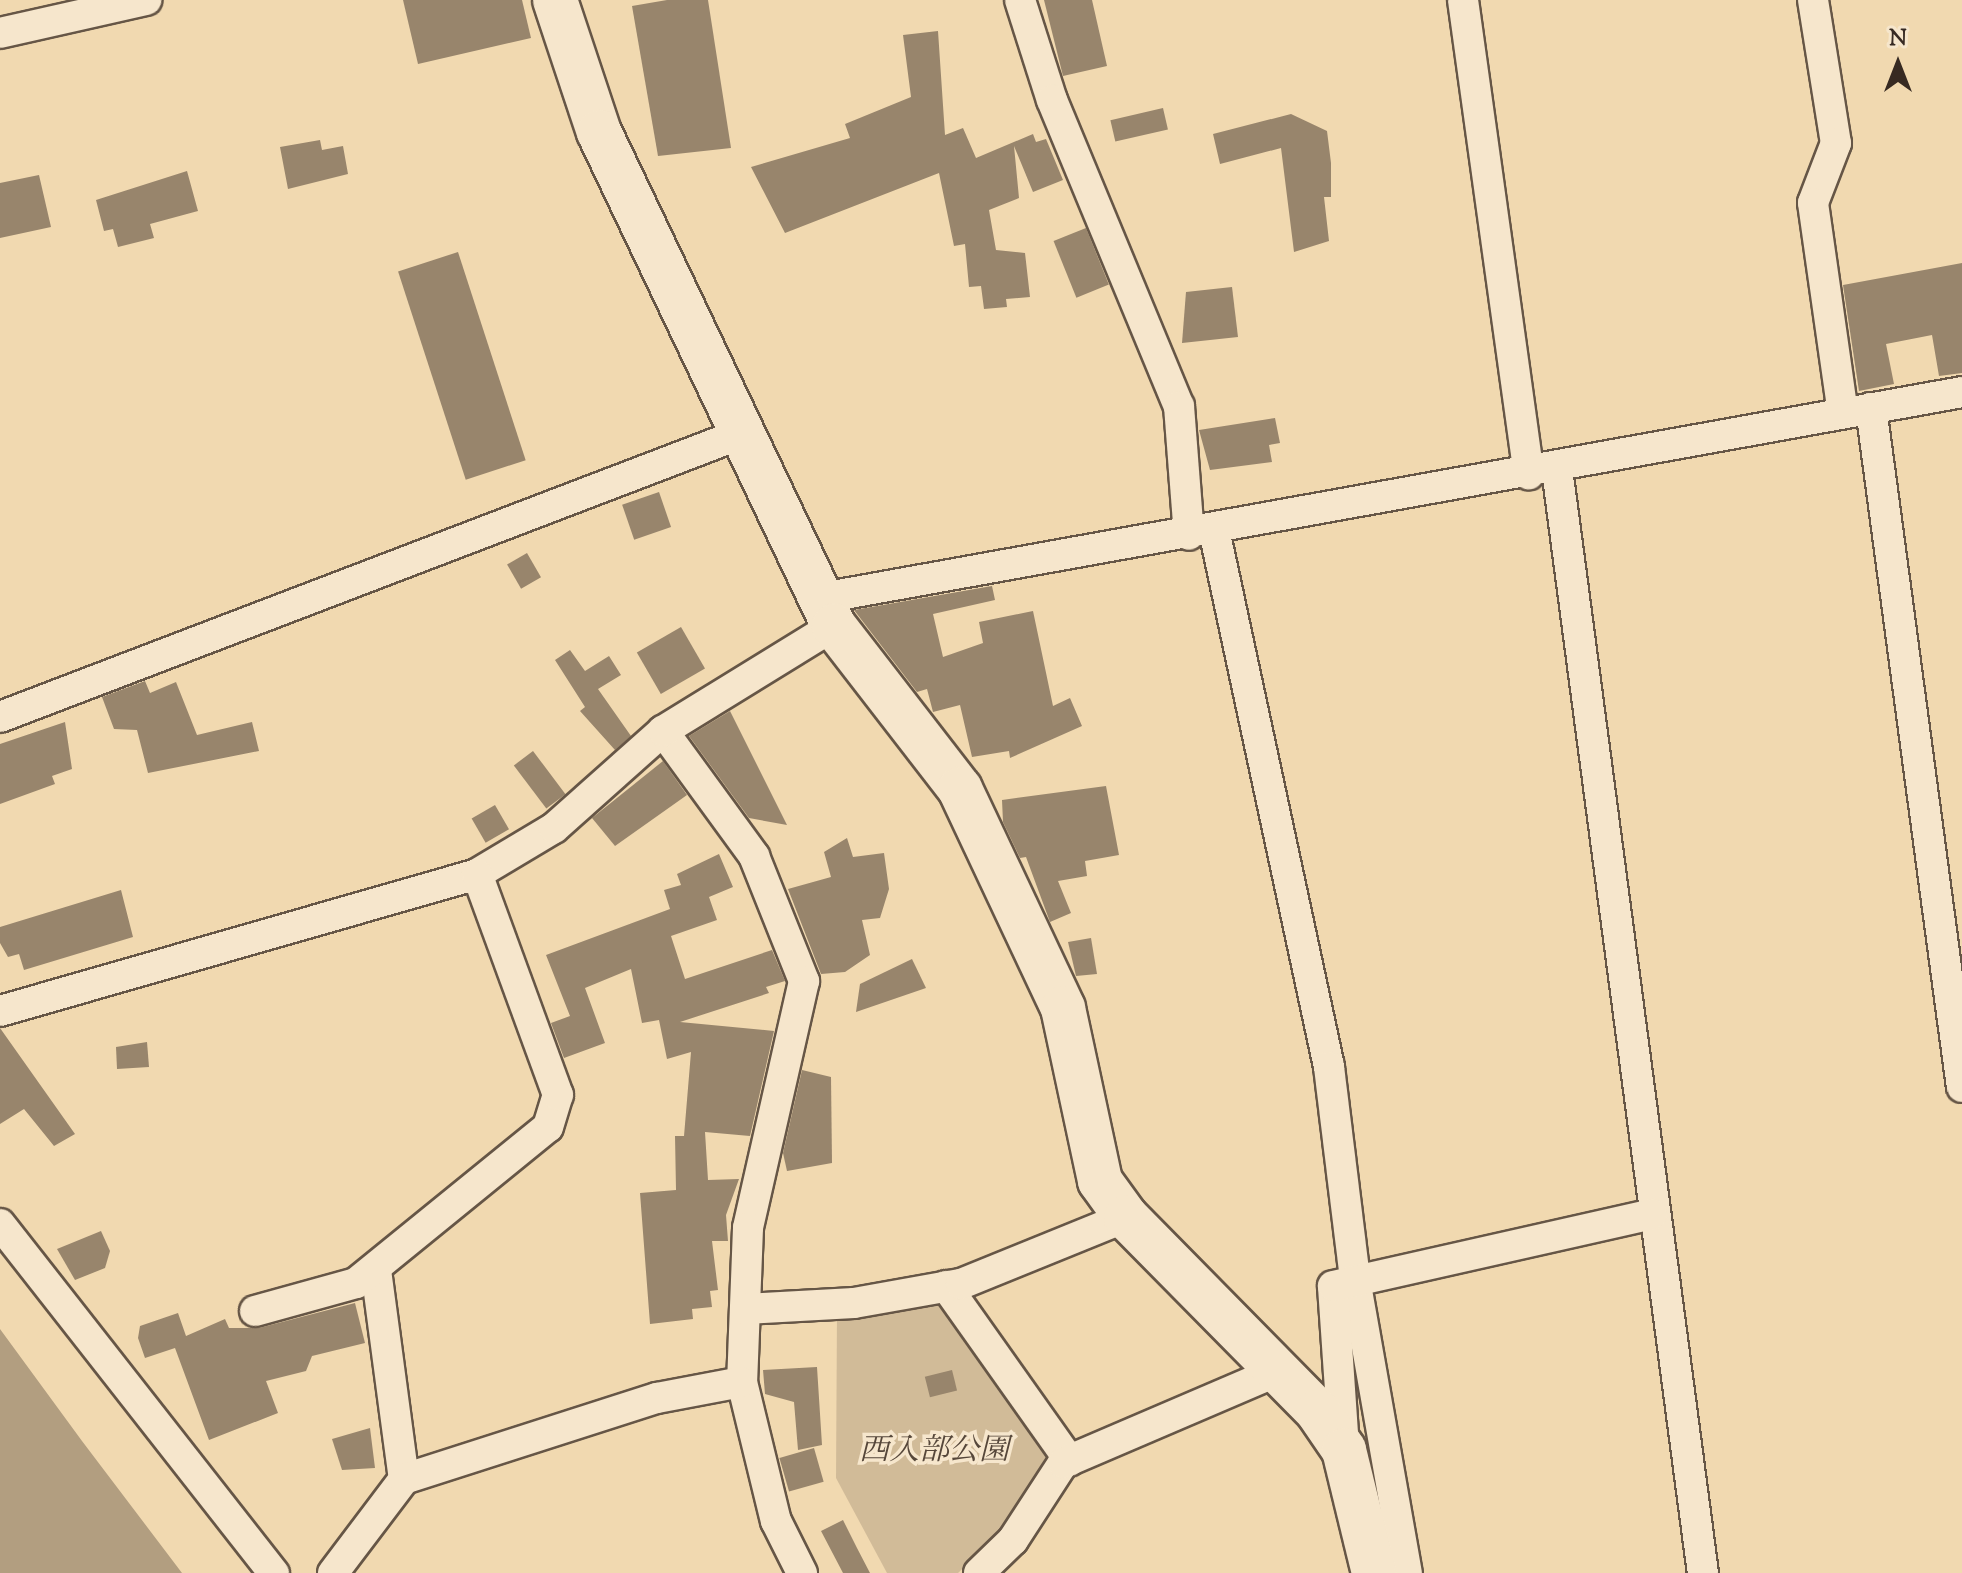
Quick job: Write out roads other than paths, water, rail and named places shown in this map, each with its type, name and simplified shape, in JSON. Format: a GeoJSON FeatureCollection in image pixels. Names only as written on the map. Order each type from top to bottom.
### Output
{"type":"FeatureCollection","features":[{"type":"Feature","properties":{"kind":"street"},"geometry":{"type":"LineString","coordinates":[[0,33],[146,0]]}},
{"type":"Feature","properties":{"kind":"street"},"geometry":{"type":"LineString","coordinates":[[555,0],[599,132],[828,612],[960,789],[1063,1008],[1087,1142],[1100,1181],[1126,1217],[1280,1370],[1344,1450]]}},
{"type":"Feature","properties":{"kind":"street"},"geometry":{"type":"LineString","coordinates":[[1020,0],[1052,100],[1179,406],[1202,533],[1329,1067],[1355,1279],[1407,1573]]}},
{"type":"Feature","properties":{"kind":"street"},"geometry":{"type":"LineString","coordinates":[[1463,0],[1543,471],[1703,1573]]}},
{"type":"Feature","properties":{"kind":"street"},"geometry":{"type":"LineString","coordinates":[[1813,0],[1836,143],[1813,203],[1857,411],[1962,1087]]}},
{"type":"Feature","properties":{"kind":"street"},"geometry":{"type":"LineString","coordinates":[[5,999],[477,874],[554,828],[663,731],[828,612],[1202,533],[1962,392]]}},
{"type":"Feature","properties":{"kind":"street"},"geometry":{"type":"LineString","coordinates":[[0,717],[743,433]]}},
{"type":"Feature","properties":{"kind":"street"},"geometry":{"type":"LineString","coordinates":[[663,731],[754,856],[804,981],[748,1228],[742,1382],[776,1521],[802,1573]]}},
{"type":"Feature","properties":{"kind":"street"},"geometry":{"type":"LineString","coordinates":[[255,1311],[356,1283],[376,1270],[548,1127],[558,1095],[477,874]]}},
{"type":"Feature","properties":{"kind":"street"},"geometry":{"type":"LineString","coordinates":[[1374,1573],[1344,1450],[1333,1286],[1652,1214]]}},
{"type":"Feature","properties":{"kind":"street"},"geometry":{"type":"LineString","coordinates":[[745,1309],[854,1303],[946,1286],[1126,1217]]}},
{"type":"Feature","properties":{"kind":"street"},"geometry":{"type":"LineString","coordinates":[[0,1224],[274,1573]]}},
{"type":"Feature","properties":{"kind":"street"},"geometry":{"type":"LineString","coordinates":[[376,1270],[404,1479]]}},
{"type":"Feature","properties":{"kind":"street"},"geometry":{"type":"LineString","coordinates":[[946,1286],[1070,1461]]}},
{"type":"Feature","properties":{"kind":"street"},"geometry":{"type":"LineString","coordinates":[[979,1573],[1013,1540],[1070,1461],[1280,1370]]}},
{"type":"Feature","properties":{"kind":"street"},"geometry":{"type":"LineString","coordinates":[[333,1573],[404,1479],[657,1398],[742,1382]]}},
{"type":"Feature","properties":{"kind":"park label","name":"西入部公園"},"geometry":{"type":"Point","coordinates":[934,1452]}}]}
